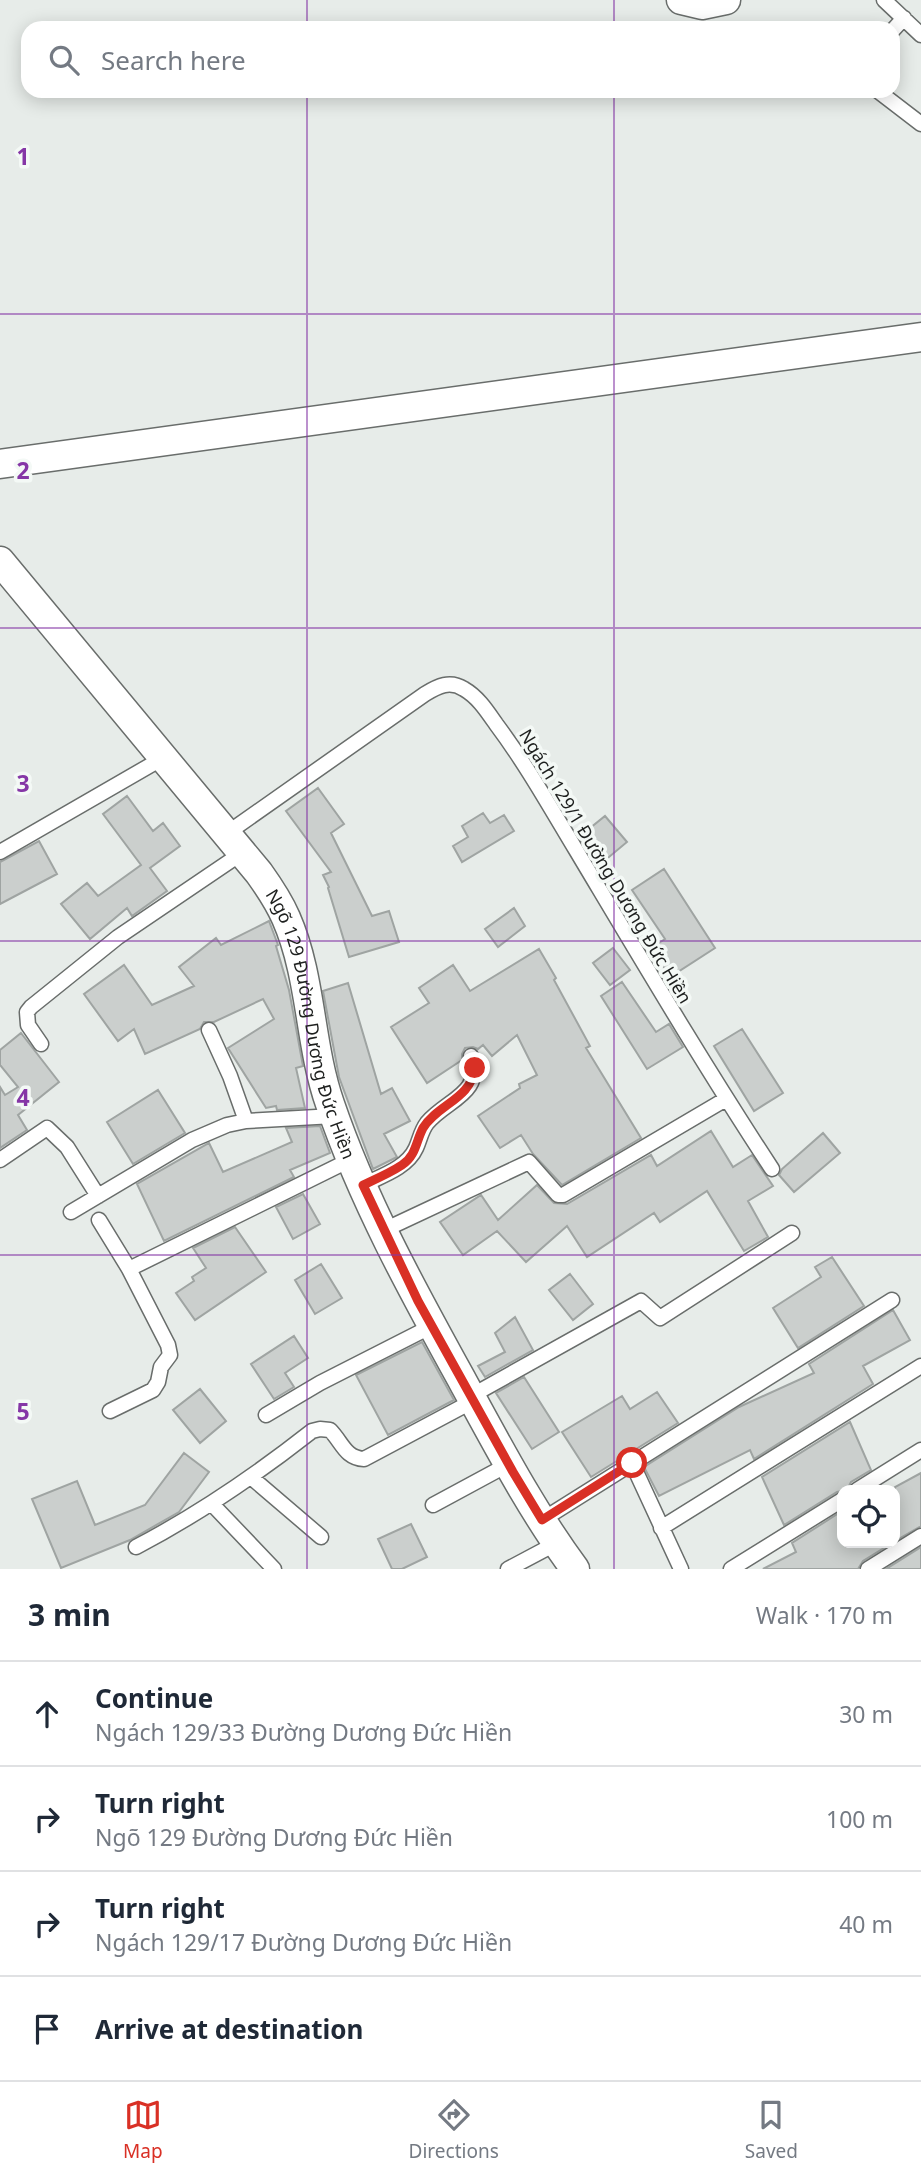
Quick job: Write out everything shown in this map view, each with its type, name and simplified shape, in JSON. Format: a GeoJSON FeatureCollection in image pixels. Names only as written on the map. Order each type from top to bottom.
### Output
{"type":"FeatureCollection","features":[{"type":"Feature","properties":{"kind":"street"},"geometry":{"type":"LineString","coordinates":[[681,0],[702,5],[726,0]]}},
{"type":"Feature","properties":{"kind":"street"},"geometry":{"type":"LineString","coordinates":[[0,464],[921,337]]}},
{"type":"Feature","properties":{"kind":"street","name":"Ngõ 129 Đường Dương Đức Hiền"},"geometry":{"type":"LineString","coordinates":[[0,561],[274,895],[286,919],[299,961],[323,1082],[363,1185],[432,1326],[509,1464],[575,1569]]}},
{"type":"Feature","properties":{"kind":"lane"},"geometry":{"type":"LineString","coordinates":[[884,0],[921,34]]}},
{"type":"Feature","properties":{"kind":"lane"},"geometry":{"type":"LineString","coordinates":[[900,22],[904,18]]}},
{"type":"Feature","properties":{"kind":"lane"},"geometry":{"type":"LineString","coordinates":[[886,98],[921,124]]}},
{"type":"Feature","properties":{"kind":"lane","name":"Ngách 129/1 Đường Dương Đức Hiền"},"geometry":{"type":"LineString","coordinates":[[234,844],[425,694],[447,684],[455,684],[464,689],[480,702],[519,755],[726,1099],[772,1169]]}},
{"type":"Feature","properties":{"kind":"lane"},"geometry":{"type":"LineString","coordinates":[[0,852],[163,758]]}},
{"type":"Feature","properties":{"kind":"lane"},"geometry":{"type":"LineString","coordinates":[[41,1044],[28,1025],[27,1012],[234,844]]}},
{"type":"Feature","properties":{"kind":"lane"},"geometry":{"type":"LineString","coordinates":[[209,1030],[230,1076],[246,1121]]}},
{"type":"Feature","properties":{"kind":"lane"},"geometry":{"type":"LineString","coordinates":[[363,1185],[402,1165],[411,1157],[423,1129],[430,1120],[466,1091],[474,1080],[475,1068],[471,1056]]}},
{"type":"Feature","properties":{"kind":"lane"},"geometry":{"type":"LineString","coordinates":[[384,1230],[529,1162],[558,1195],[563,1195],[726,1099]]}},
{"type":"Feature","properties":{"kind":"lane"},"geometry":{"type":"LineString","coordinates":[[71,1212],[192,1140],[227,1125],[246,1121],[334,1116]]}},
{"type":"Feature","properties":{"kind":"lane"},"geometry":{"type":"LineString","coordinates":[[0,1160],[47,1128],[67,1147],[98,1196]]}},
{"type":"Feature","properties":{"kind":"lane"},"geometry":{"type":"LineString","coordinates":[[129,1269],[352,1159]]}},
{"type":"Feature","properties":{"kind":"lane"},"geometry":{"type":"LineString","coordinates":[[99,1220],[129,1269],[168,1345],[170,1355],[161,1367],[153,1390],[110,1410]]}},
{"type":"Feature","properties":{"kind":"lane"},"geometry":{"type":"LineString","coordinates":[[136,1547],[252,1478],[312,1431],[330,1430],[348,1454],[355,1459],[364,1459],[641,1301],[660,1318],[792,1233]]}},
{"type":"Feature","properties":{"kind":"lane"},"geometry":{"type":"LineString","coordinates":[[508,1569],[632,1463],[892,1300]]}},
{"type":"Feature","properties":{"kind":"lane"},"geometry":{"type":"LineString","coordinates":[[266,1415],[320,1383],[432,1326]]}},
{"type":"Feature","properties":{"kind":"lane"},"geometry":{"type":"LineString","coordinates":[[661,1528],[921,1366]]}},
{"type":"Feature","properties":{"kind":"lane"},"geometry":{"type":"LineString","coordinates":[[865,1485],[921,1450]]}},
{"type":"Feature","properties":{"kind":"lane"},"geometry":{"type":"LineString","coordinates":[[632,1463],[681,1569]]}},
{"type":"Feature","properties":{"kind":"lane"},"geometry":{"type":"LineString","coordinates":[[433,1505],[509,1464]]}},
{"type":"Feature","properties":{"kind":"lane"},"geometry":{"type":"LineString","coordinates":[[252,1478],[321,1537]]}},
{"type":"Feature","properties":{"kind":"lane"},"geometry":{"type":"LineString","coordinates":[[731,1569],[837,1503]]}},
{"type":"Feature","properties":{"kind":"lane"},"geometry":{"type":"LineString","coordinates":[[212,1504],[274,1569]]}},
{"type":"Feature","properties":{"kind":"lane"},"geometry":{"type":"LineString","coordinates":[[868,1569],[921,1536]]}},
{"type":"Feature","properties":{"kind":"building"},"geometry":{"type":"Polygon","coordinates":[[[318,788],[344,824],[331,833],[372,916],[389,911],[399,942],[349,957],[323,875],[331,872],[286,811],[318,788]]]}},
{"type":"Feature","properties":{"kind":"building"},"geometry":{"type":"Polygon","coordinates":[[[127,796],[153,831],[163,823],[180,846],[150,868],[167,891],[132,916],[127,908],[90,939],[61,904],[87,883],[98,896],[141,865],[103,814],[127,796]]]}},
{"type":"Feature","properties":{"kind":"building"},"geometry":{"type":"Polygon","coordinates":[[[483,813],[490,823],[504,815],[514,831],[462,862],[453,846],[468,837],[462,826],[483,813]]]}},
{"type":"Feature","properties":{"kind":"building"},"geometry":{"type":"Polygon","coordinates":[[[605,816],[627,842],[597,867],[579,837],[605,816]]]}},
{"type":"Feature","properties":{"kind":"building"},"geometry":{"type":"Polygon","coordinates":[[[39,841],[57,874],[0,904],[0,862],[39,841]]]}},
{"type":"Feature","properties":{"kind":"building"},"geometry":{"type":"Polygon","coordinates":[[[664,869],[715,948],[670,977],[651,948],[665,939],[632,890],[664,869]]]}},
{"type":"Feature","properties":{"kind":"building"},"geometry":{"type":"Polygon","coordinates":[[[514,908],[525,926],[498,947],[485,929],[514,908]]]}},
{"type":"Feature","properties":{"kind":"building"},"geometry":{"type":"Polygon","coordinates":[[[269,921],[289,990],[303,1066],[296,1068],[305,1108],[266,1108],[228,1048],[274,1019],[263,999],[214,1022],[204,1022],[200,1029],[145,1054],[134,1029],[118,1041],[84,994],[124,965],[152,1005],[194,986],[179,967],[216,938],[221,945],[269,921]]]}},
{"type":"Feature","properties":{"kind":"building"},"geometry":{"type":"Polygon","coordinates":[[[613,948],[630,970],[610,985],[593,963],[613,948]]]}},
{"type":"Feature","properties":{"kind":"building"},"geometry":{"type":"Polygon","coordinates":[[[539,949],[590,1046],[586,1048],[641,1138],[562,1185],[533,1154],[521,1135],[500,1148],[478,1116],[520,1088],[519,1084],[537,1075],[517,1035],[492,1056],[483,1045],[478,1049],[465,1048],[462,1060],[427,1083],[391,1027],[429,1003],[419,988],[453,965],[470,991],[539,949]]]}},
{"type":"Feature","properties":{"kind":"building"},"geometry":{"type":"Polygon","coordinates":[[[622,982],[656,1032],[669,1024],[683,1047],[647,1069],[601,996],[622,982]]]}},
{"type":"Feature","properties":{"kind":"building"},"geometry":{"type":"Polygon","coordinates":[[[348,983],[381,1094],[392,1088],[410,1121],[384,1134],[397,1157],[373,1169],[339,1077],[323,991],[348,983]]]}},
{"type":"Feature","properties":{"kind":"building"},"geometry":{"type":"Polygon","coordinates":[[[742,1029],[783,1093],[754,1111],[714,1046],[742,1029]]]}},
{"type":"Feature","properties":{"kind":"building"},"geometry":{"type":"Polygon","coordinates":[[[21,1033],[59,1082],[18,1115],[27,1130],[0,1148],[0,1087],[5,1095],[18,1087],[0,1065],[0,1050],[21,1033]]]}},
{"type":"Feature","properties":{"kind":"building"},"geometry":{"type":"Polygon","coordinates":[[[158,1090],[185,1133],[133,1164],[107,1122],[158,1090]]]}},
{"type":"Feature","properties":{"kind":"building"},"geometry":{"type":"Polygon","coordinates":[[[320,1126],[330,1153],[290,1170],[294,1177],[164,1241],[137,1184],[209,1143],[223,1172],[292,1142],[286,1128],[320,1126]]]}},
{"type":"Feature","properties":{"kind":"building"},"geometry":{"type":"Polygon","coordinates":[[[711,1131],[733,1167],[752,1155],[773,1186],[748,1201],[768,1237],[744,1251],[707,1191],[660,1222],[654,1213],[587,1257],[567,1226],[526,1262],[497,1231],[463,1255],[440,1222],[481,1195],[498,1220],[537,1185],[554,1203],[567,1204],[651,1155],[657,1166],[711,1131]]]}},
{"type":"Feature","properties":{"kind":"building"},"geometry":{"type":"Polygon","coordinates":[[[823,1133],[840,1153],[794,1192],[779,1175],[782,1169],[823,1133]]]}},
{"type":"Feature","properties":{"kind":"building"},"geometry":{"type":"Polygon","coordinates":[[[303,1194],[320,1224],[293,1239],[276,1207],[303,1194]]]}},
{"type":"Feature","properties":{"kind":"building"},"geometry":{"type":"Polygon","coordinates":[[[235,1227],[266,1272],[195,1320],[176,1293],[194,1281],[192,1277],[206,1268],[193,1248],[235,1227]]]}},
{"type":"Feature","properties":{"kind":"building"},"geometry":{"type":"Polygon","coordinates":[[[832,1257],[864,1306],[798,1348],[773,1308],[821,1277],[815,1267],[832,1257]]]}},
{"type":"Feature","properties":{"kind":"building"},"geometry":{"type":"Polygon","coordinates":[[[321,1264],[342,1298],[315,1314],[295,1280],[321,1264]]]}},
{"type":"Feature","properties":{"kind":"building"},"geometry":{"type":"Polygon","coordinates":[[[570,1274],[593,1304],[573,1320],[549,1290],[570,1274]]]}},
{"type":"Feature","properties":{"kind":"building"},"geometry":{"type":"Polygon","coordinates":[[[893,1310],[910,1340],[863,1366],[873,1384],[754,1459],[750,1450],[659,1496],[644,1467],[739,1407],[814,1373],[809,1364],[893,1310]]]}},
{"type":"Feature","properties":{"kind":"building"},"geometry":{"type":"Polygon","coordinates":[[[515,1317],[533,1350],[485,1377],[478,1366],[505,1352],[495,1333],[515,1317]]]}},
{"type":"Feature","properties":{"kind":"building"},"geometry":{"type":"Polygon","coordinates":[[[294,1336],[308,1358],[285,1373],[294,1387],[274,1399],[251,1364],[294,1336]]]}},
{"type":"Feature","properties":{"kind":"building"},"geometry":{"type":"Polygon","coordinates":[[[422,1342],[454,1400],[388,1435],[356,1375],[422,1342]]]}},
{"type":"Feature","properties":{"kind":"building"},"geometry":{"type":"Polygon","coordinates":[[[524,1377],[559,1432],[532,1449],[496,1393],[524,1377]]]}},
{"type":"Feature","properties":{"kind":"building"},"geometry":{"type":"Polygon","coordinates":[[[200,1389],[226,1421],[200,1443],[173,1410],[200,1389]]]}},
{"type":"Feature","properties":{"kind":"building"},"geometry":{"type":"Polygon","coordinates":[[[657,1392],[678,1423],[591,1477],[562,1432],[622,1396],[630,1409],[657,1392]]]}},
{"type":"Feature","properties":{"kind":"building"},"geometry":{"type":"Polygon","coordinates":[[[850,1422],[871,1470],[850,1485],[837,1485],[837,1492],[784,1525],[762,1477],[850,1422]]]}},
{"type":"Feature","properties":{"kind":"building"},"geometry":{"type":"Polygon","coordinates":[[[184,1453],[209,1472],[179,1512],[130,1540],[61,1568],[32,1499],[77,1481],[95,1525],[145,1505],[184,1453]]]}},
{"type":"Feature","properties":{"kind":"building"},"geometry":{"type":"Polygon","coordinates":[[[921,1473],[921,1526],[900,1538],[900,1485],[921,1473]]]}},
{"type":"Feature","properties":{"kind":"building"},"geometry":{"type":"Polygon","coordinates":[[[837,1514],[837,1548],[884,1548],[863,1561],[858,1569],[763,1569],[796,1552],[792,1543],[837,1514]]]}},
{"type":"Feature","properties":{"kind":"building"},"geometry":{"type":"Polygon","coordinates":[[[411,1524],[427,1557],[402,1569],[392,1569],[378,1539],[411,1524]]]}},
{"type":"Feature","properties":{"kind":"building"},"geometry":{"type":"Polygon","coordinates":[[[921,1547],[921,1569],[886,1569],[921,1547]]]}},
{"type":"Feature","properties":{"kind":"route"},"geometry":{"type":"LineString","coordinates":[[475,1068],[474,1080],[466,1091],[430,1120],[423,1129],[411,1157],[402,1165],[363,1185],[418,1301],[542,1520],[632,1463]]}}]}
